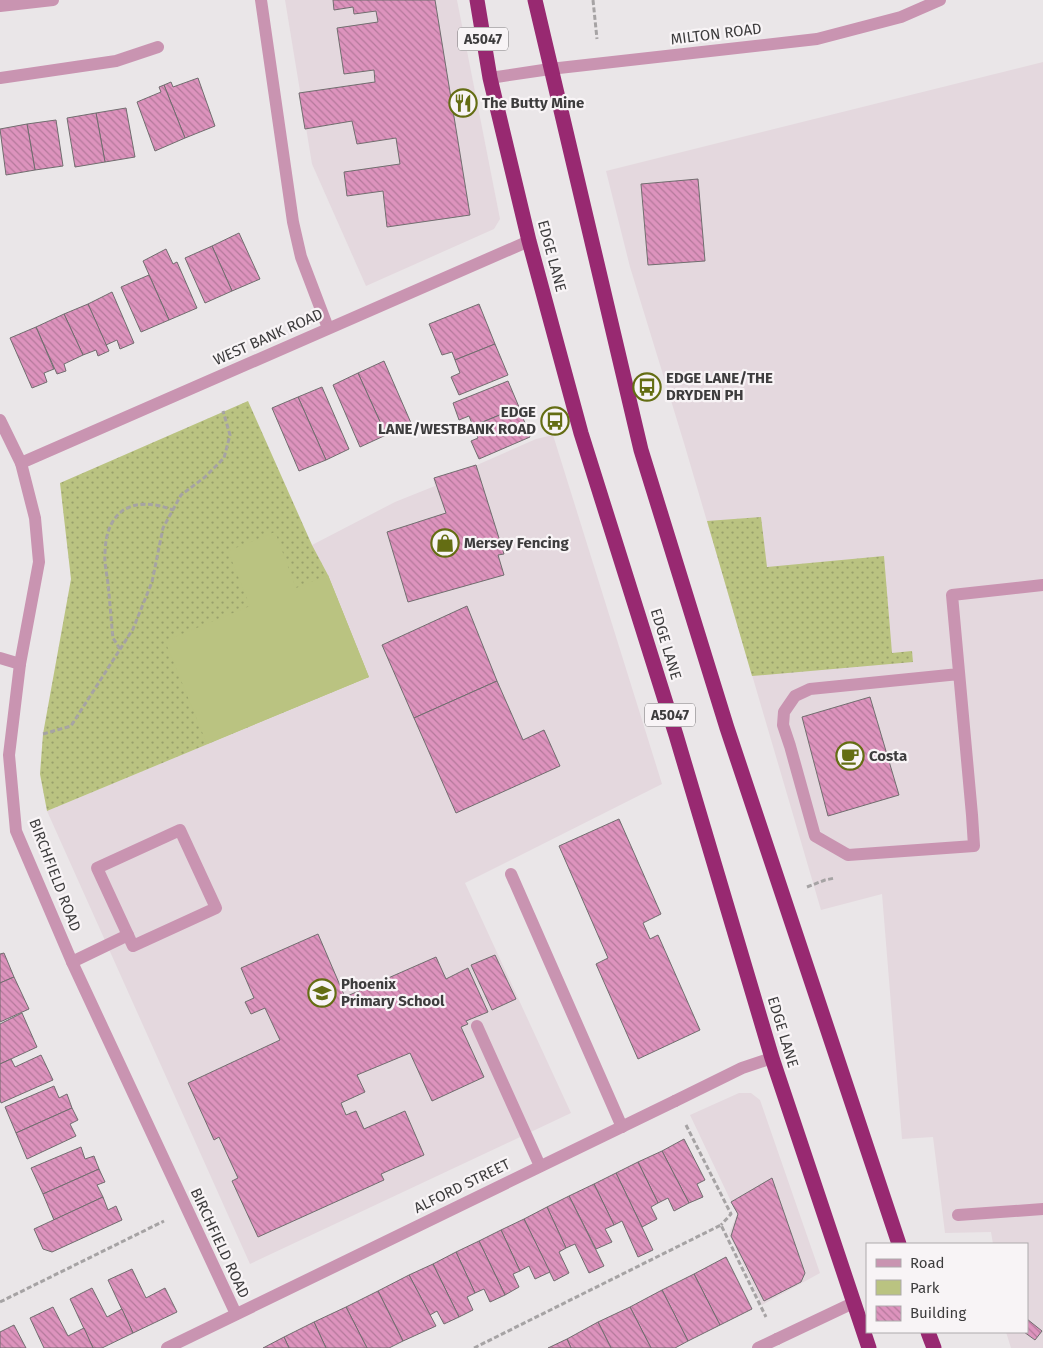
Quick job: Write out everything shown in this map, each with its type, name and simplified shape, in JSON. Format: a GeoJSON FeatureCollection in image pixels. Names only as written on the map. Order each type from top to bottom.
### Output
{"type":"FeatureCollection","features":[{"type":"Feature","properties":{"kind":"highway","name":"EDGE LANE"},"geometry":{"type":"LineString","coordinates":[[477,0],[490,78],[529,241],[581,433],[676,735],[772,1058],[868,1348]]}},
{"type":"Feature","properties":{"kind":"highway"},"geometry":{"type":"LineString","coordinates":[[535,0],[641,450],[727,728],[899,1243]]}},
{"type":"Feature","properties":{"kind":"highway"},"geometry":{"type":"LineString","coordinates":[[928,1333],[934,1348]]}},
{"type":"Feature","properties":{"kind":"street"},"geometry":{"type":"LineString","coordinates":[[0,6],[53,0]]}},
{"type":"Feature","properties":{"kind":"street"},"geometry":{"type":"LineString","coordinates":[[261,0],[293,222],[301,257],[328,328]]}},
{"type":"Feature","properties":{"kind":"street","name":"MILTON ROAD"},"geometry":{"type":"LineString","coordinates":[[490,78],[550,69],[817,38],[901,17],[940,0]]}},
{"type":"Feature","properties":{"kind":"street"},"geometry":{"type":"LineString","coordinates":[[0,78],[116,61],[158,47]]}},
{"type":"Feature","properties":{"kind":"street","name":"WEST BANK ROAD"},"geometry":{"type":"LineString","coordinates":[[21,463],[529,241]]}},
{"type":"Feature","properties":{"kind":"street","name":"BIRCHFIELD ROAD"},"geometry":{"type":"LineString","coordinates":[[0,420],[21,463],[35,518],[39,562],[20,664],[9,755],[16,830],[72,962],[236,1314]]}},
{"type":"Feature","properties":{"kind":"street"},"geometry":{"type":"LineString","coordinates":[[959,674],[810,689],[795,696],[784,712],[783,725],[815,836],[848,856],[974,846],[959,674],[952,595],[1043,585]]}},
{"type":"Feature","properties":{"kind":"street"},"geometry":{"type":"LineString","coordinates":[[0,658],[20,664]]}},
{"type":"Feature","properties":{"kind":"street"},"geometry":{"type":"LineString","coordinates":[[180,830],[216,908],[133,946],[128,935],[97,868],[180,830]]}},
{"type":"Feature","properties":{"kind":"street"},"geometry":{"type":"LineString","coordinates":[[511,874],[622,1127]]}},
{"type":"Feature","properties":{"kind":"street"},"geometry":{"type":"LineString","coordinates":[[72,962],[128,935]]}},
{"type":"Feature","properties":{"kind":"street"},"geometry":{"type":"LineString","coordinates":[[477,1026],[540,1166]]}},
{"type":"Feature","properties":{"kind":"street","name":"ALFORD STREET"},"geometry":{"type":"LineString","coordinates":[[167,1348],[742,1068],[772,1058]]}},
{"type":"Feature","properties":{"kind":"street"},"geometry":{"type":"LineString","coordinates":[[958,1215],[1043,1209]]}},
{"type":"Feature","properties":{"kind":"street"},"geometry":{"type":"LineString","coordinates":[[758,1348],[853,1303]]}},
{"type":"Feature","properties":{"kind":"path"},"geometry":{"type":"LineString","coordinates":[[593,0],[600,64]]}},
{"type":"Feature","properties":{"kind":"path"},"geometry":{"type":"LineString","coordinates":[[43,734],[71,726],[133,629],[149,590],[163,528],[181,495],[205,477],[224,458],[230,435],[223,412]]}},
{"type":"Feature","properties":{"kind":"path"},"geometry":{"type":"LineString","coordinates":[[120,648],[113,638],[104,553],[109,526],[122,509],[143,503],[163,506],[173,510]]}},
{"type":"Feature","properties":{"kind":"path"},"geometry":{"type":"LineString","coordinates":[[784,897],[825,880],[864,874],[861,854]]}},
{"type":"Feature","properties":{"kind":"path"},"geometry":{"type":"LineString","coordinates":[[474,1348],[721,1225],[731,1214],[675,1102]]}},
{"type":"Feature","properties":{"kind":"path"},"geometry":{"type":"LineString","coordinates":[[0,1302],[187,1210]]}},
{"type":"Feature","properties":{"kind":"path"},"geometry":{"type":"LineString","coordinates":[[721,1225],[776,1339]]}},
{"type":"Feature","properties":{"kind":"shaded area"},"geometry":{"type":"Polygon","coordinates":[[[285,0],[457,0],[500,219],[494,229],[366,286],[312,164],[285,0]]]}},
{"type":"Feature","properties":{"kind":"shaded area"},"geometry":{"type":"Polygon","coordinates":[[[1043,62],[1043,1348],[1011,1348],[1006,1333],[1028,1333],[1028,1243],[993,1243],[991,1232],[945,1233],[933,1137],[902,1139],[882,894],[821,910],[684,443],[630,267],[606,171],[1043,62]]]}},
{"type":"Feature","properties":{"kind":"shaded area","name":"Phoenix Primary School"},"geometry":{"type":"Polygon","coordinates":[[[553,435],[662,784],[465,883],[571,1113],[250,1264],[47,811],[369,677],[328,575],[312,545],[395,502],[435,486],[433,478],[477,465],[536,439],[553,435]]]}},
{"type":"Feature","properties":{"kind":"shaded area"},"geometry":{"type":"Polygon","coordinates":[[[739,1093],[751,1093],[760,1100],[820,1273],[762,1305],[729,1234],[737,1214],[690,1115],[739,1093]]]}},
{"type":"Feature","properties":{"kind":"green space"},"geometry":{"type":"Polygon","coordinates":[[[248,401],[312,545],[328,575],[369,677],[47,811],[40,774],[43,734],[71,579],[60,483],[248,401]]]}},
{"type":"Feature","properties":{"kind":"green space"},"geometry":{"type":"Polygon","coordinates":[[[761,517],[767,567],[884,556],[892,653],[912,651],[913,662],[752,676],[707,521],[761,517]]]}},
{"type":"Feature","properties":{"kind":"green space"},"geometry":{"type":"Polygon","coordinates":[[[275,532],[296,588],[328,575],[369,677],[207,744],[165,641],[250,606],[228,551],[275,532]]]}},
{"type":"Feature","properties":{"kind":"building"},"geometry":{"type":"Polygon","coordinates":[[[333,0],[435,0],[470,215],[387,227],[383,191],[347,196],[344,172],[400,164],[396,138],[357,144],[352,121],[305,129],[299,93],[375,82],[374,70],[344,74],[337,28],[378,22],[376,11],[354,14],[353,7],[334,10],[333,0]]]}},
{"type":"Feature","properties":{"kind":"building"},"geometry":{"type":"Polygon","coordinates":[[[198,78],[215,126],[185,138],[164,85],[171,82],[173,87],[198,78]]]}},
{"type":"Feature","properties":{"kind":"building"},"geometry":{"type":"Polygon","coordinates":[[[164,85],[185,138],[155,151],[137,102],[161,92],[159,87],[164,85]]]}},
{"type":"Feature","properties":{"kind":"building"},"geometry":{"type":"Polygon","coordinates":[[[126,108],[135,157],[105,162],[96,113],[126,108]]]}},
{"type":"Feature","properties":{"kind":"building"},"geometry":{"type":"Polygon","coordinates":[[[96,113],[105,162],[75,167],[67,118],[96,113]]]}},
{"type":"Feature","properties":{"kind":"building"},"geometry":{"type":"Polygon","coordinates":[[[56,120],[63,166],[35,170],[27,124],[56,120]]]}},
{"type":"Feature","properties":{"kind":"building"},"geometry":{"type":"Polygon","coordinates":[[[27,124],[35,170],[6,175],[0,129],[27,124]]]}},
{"type":"Feature","properties":{"kind":"building"},"geometry":{"type":"Polygon","coordinates":[[[698,179],[705,261],[648,265],[641,184],[698,179]]]}},
{"type":"Feature","properties":{"kind":"building"},"geometry":{"type":"Polygon","coordinates":[[[239,233],[260,279],[232,291],[212,246],[239,233]]]}},
{"type":"Feature","properties":{"kind":"building"},"geometry":{"type":"Polygon","coordinates":[[[212,246],[232,291],[205,303],[185,258],[212,246]]]}},
{"type":"Feature","properties":{"kind":"building"},"geometry":{"type":"Polygon","coordinates":[[[166,249],[173,264],[177,262],[197,308],[169,320],[143,261],[166,249]]]}},
{"type":"Feature","properties":{"kind":"building"},"geometry":{"type":"Polygon","coordinates":[[[149,275],[169,320],[141,332],[121,287],[149,275]]]}},
{"type":"Feature","properties":{"kind":"building"},"geometry":{"type":"Polygon","coordinates":[[[112,292],[134,343],[120,349],[117,340],[106,345],[88,304],[112,292]]]}},
{"type":"Feature","properties":{"kind":"building"},"geometry":{"type":"Polygon","coordinates":[[[88,304],[109,351],[98,356],[96,350],[83,355],[64,314],[88,304]]]}},
{"type":"Feature","properties":{"kind":"building"},"geometry":{"type":"Polygon","coordinates":[[[479,304],[495,344],[455,360],[452,352],[442,355],[429,324],[479,304]]]}},
{"type":"Feature","properties":{"kind":"building"},"geometry":{"type":"Polygon","coordinates":[[[64,314],[83,355],[64,364],[66,371],[57,374],[36,327],[64,314]]]}},
{"type":"Feature","properties":{"kind":"building"},"geometry":{"type":"Polygon","coordinates":[[[36,327],[54,369],[44,373],[47,382],[32,388],[10,338],[36,327]]]}},
{"type":"Feature","properties":{"kind":"building"},"geometry":{"type":"Polygon","coordinates":[[[495,344],[508,375],[459,395],[451,377],[460,373],[455,360],[495,344]]]}},
{"type":"Feature","properties":{"kind":"building"},"geometry":{"type":"Polygon","coordinates":[[[384,361],[411,423],[386,435],[358,373],[384,361]]]}},
{"type":"Feature","properties":{"kind":"building"},"geometry":{"type":"Polygon","coordinates":[[[358,373],[386,435],[360,447],[333,385],[358,373]]]}},
{"type":"Feature","properties":{"kind":"building"},"geometry":{"type":"Polygon","coordinates":[[[508,381],[519,407],[473,426],[469,416],[459,420],[453,403],[508,381]]]}},
{"type":"Feature","properties":{"kind":"building"},"geometry":{"type":"Polygon","coordinates":[[[322,387],[349,449],[326,460],[298,397],[322,387]]]}},
{"type":"Feature","properties":{"kind":"building"},"geometry":{"type":"Polygon","coordinates":[[[298,397],[326,460],[299,471],[272,408],[298,397]]]}},
{"type":"Feature","properties":{"kind":"building"},"geometry":{"type":"Polygon","coordinates":[[[519,407],[530,437],[479,459],[471,441],[478,438],[473,426],[519,407]]]}},
{"type":"Feature","properties":{"kind":"building","name":"Mersey Fencing"},"geometry":{"type":"Polygon","coordinates":[[[476,465],[504,554],[498,555],[504,575],[408,602],[387,532],[446,513],[434,478],[476,465]]]}},
{"type":"Feature","properties":{"kind":"building"},"geometry":{"type":"Polygon","coordinates":[[[467,606],[497,681],[414,718],[382,645],[467,606]]]}},
{"type":"Feature","properties":{"kind":"building"},"geometry":{"type":"Polygon","coordinates":[[[497,681],[523,740],[544,730],[560,766],[456,813],[414,718],[497,681]]]}},
{"type":"Feature","properties":{"kind":"building","name":"Costa"},"geometry":{"type":"Polygon","coordinates":[[[870,697],[899,795],[828,816],[802,717],[870,697]]]}},
{"type":"Feature","properties":{"kind":"building"},"geometry":{"type":"Polygon","coordinates":[[[619,819],[661,914],[643,923],[650,939],[658,935],[700,1030],[638,1059],[596,964],[608,958],[559,846],[619,819]]]}},
{"type":"Feature","properties":{"kind":"building"},"geometry":{"type":"Polygon","coordinates":[[[318,934],[345,997],[436,957],[446,979],[468,968],[488,1012],[466,1021],[468,1024],[461,1027],[484,1077],[432,1101],[410,1053],[357,1075],[365,1092],[341,1103],[346,1115],[356,1111],[364,1129],[405,1111],[424,1155],[381,1174],[384,1180],[258,1237],[232,1181],[238,1178],[219,1137],[214,1140],[188,1083],[280,1040],[265,1008],[251,1014],[245,1002],[254,998],[241,968],[318,934]]]}},
{"type":"Feature","properties":{"kind":"building"},"geometry":{"type":"Polygon","coordinates":[[[4,953],[14,977],[0,983],[0,954],[4,953]]]}},
{"type":"Feature","properties":{"kind":"building"},"geometry":{"type":"Polygon","coordinates":[[[495,955],[516,999],[492,1010],[471,965],[495,955]]]}},
{"type":"Feature","properties":{"kind":"building"},"geometry":{"type":"Polygon","coordinates":[[[14,977],[29,1009],[0,1022],[0,983],[14,977]]]}},
{"type":"Feature","properties":{"kind":"building"},"geometry":{"type":"Polygon","coordinates":[[[22,1013],[37,1047],[0,1064],[0,1024],[22,1013]]]}},
{"type":"Feature","properties":{"kind":"building"},"geometry":{"type":"Polygon","coordinates":[[[41,1055],[53,1080],[1,1103],[0,1064],[11,1059],[15,1067],[41,1055]]]}},
{"type":"Feature","properties":{"kind":"building"},"geometry":{"type":"Polygon","coordinates":[[[54,1086],[59,1098],[67,1094],[72,1108],[16,1133],[5,1107],[54,1086]]]}},
{"type":"Feature","properties":{"kind":"building"},"geometry":{"type":"Polygon","coordinates":[[[72,1108],[78,1120],[70,1124],[76,1136],[27,1159],[16,1133],[72,1108]]]}},
{"type":"Feature","properties":{"kind":"building"},"geometry":{"type":"Polygon","coordinates":[[[684,1139],[705,1180],[697,1184],[703,1197],[689,1203],[662,1151],[684,1139]]]}},
{"type":"Feature","properties":{"kind":"building"},"geometry":{"type":"Polygon","coordinates":[[[81,1147],[85,1159],[94,1156],[99,1169],[43,1194],[31,1168],[81,1147]]]}},
{"type":"Feature","properties":{"kind":"building"},"geometry":{"type":"Polygon","coordinates":[[[662,1151],[689,1203],[674,1211],[668,1198],[658,1203],[638,1162],[662,1151]]]}},
{"type":"Feature","properties":{"kind":"building"},"geometry":{"type":"Polygon","coordinates":[[[638,1162],[658,1203],[651,1207],[657,1219],[642,1227],[616,1173],[638,1162]]]}},
{"type":"Feature","properties":{"kind":"building"},"geometry":{"type":"Polygon","coordinates":[[[99,1169],[105,1182],[97,1185],[103,1197],[54,1220],[43,1194],[99,1169]]]}},
{"type":"Feature","properties":{"kind":"building"},"geometry":{"type":"Polygon","coordinates":[[[616,1173],[653,1250],[638,1257],[622,1221],[614,1225],[594,1184],[616,1173]]]}},
{"type":"Feature","properties":{"kind":"building"},"geometry":{"type":"Polygon","coordinates":[[[772,1178],[805,1273],[801,1282],[764,1301],[731,1236],[738,1214],[731,1202],[772,1178]]]}},
{"type":"Feature","properties":{"kind":"building"},"geometry":{"type":"Polygon","coordinates":[[[594,1184],[614,1225],[605,1229],[612,1242],[596,1249],[569,1196],[594,1184]]]}},
{"type":"Feature","properties":{"kind":"building"},"geometry":{"type":"Polygon","coordinates":[[[569,1196],[604,1266],[589,1273],[575,1244],[566,1248],[547,1207],[569,1196]]]}},
{"type":"Feature","properties":{"kind":"building"},"geometry":{"type":"Polygon","coordinates":[[[103,1197],[108,1210],[116,1206],[122,1220],[52,1252],[43,1249],[34,1229],[103,1197]]]}},
{"type":"Feature","properties":{"kind":"building"},"geometry":{"type":"Polygon","coordinates":[[[547,1207],[566,1248],[559,1252],[569,1273],[554,1281],[524,1219],[547,1207]]]}},
{"type":"Feature","properties":{"kind":"building"},"geometry":{"type":"Polygon","coordinates":[[[524,1219],[550,1272],[535,1279],[529,1266],[520,1271],[501,1230],[524,1219]]]}},
{"type":"Feature","properties":{"kind":"building"},"geometry":{"type":"Polygon","coordinates":[[[501,1230],[520,1271],[513,1274],[519,1287],[505,1295],[479,1241],[501,1230]]]}},
{"type":"Feature","properties":{"kind":"building"},"geometry":{"type":"Polygon","coordinates":[[[479,1241],[505,1295],[490,1302],[484,1289],[475,1293],[456,1252],[479,1241]]]}},
{"type":"Feature","properties":{"kind":"building"},"geometry":{"type":"Polygon","coordinates":[[[456,1252],[475,1293],[467,1297],[473,1310],[459,1317],[433,1264],[456,1252]]]}},
{"type":"Feature","properties":{"kind":"building"},"geometry":{"type":"Polygon","coordinates":[[[726,1257],[752,1309],[720,1325],[694,1274],[726,1257]]]}},
{"type":"Feature","properties":{"kind":"building"},"geometry":{"type":"Polygon","coordinates":[[[433,1264],[459,1317],[444,1324],[437,1311],[430,1315],[409,1275],[433,1264]]]}},
{"type":"Feature","properties":{"kind":"building"},"geometry":{"type":"Polygon","coordinates":[[[132,1269],[146,1298],[165,1288],[177,1312],[133,1333],[108,1280],[132,1269]]]}},
{"type":"Feature","properties":{"kind":"building"},"geometry":{"type":"Polygon","coordinates":[[[694,1274],[720,1325],[688,1341],[662,1290],[694,1274]]]}},
{"type":"Feature","properties":{"kind":"building"},"geometry":{"type":"Polygon","coordinates":[[[409,1275],[436,1326],[403,1341],[378,1291],[409,1275]]]}},
{"type":"Feature","properties":{"kind":"building"},"geometry":{"type":"Polygon","coordinates":[[[92,1288],[107,1317],[122,1309],[133,1333],[102,1348],[93,1348],[70,1299],[92,1288]]]}},
{"type":"Feature","properties":{"kind":"building"},"geometry":{"type":"Polygon","coordinates":[[[662,1290],[688,1341],[675,1348],[651,1348],[630,1307],[662,1290]]]}},
{"type":"Feature","properties":{"kind":"building"},"geometry":{"type":"Polygon","coordinates":[[[378,1291],[403,1341],[389,1348],[367,1348],[346,1307],[378,1291]]]}},
{"type":"Feature","properties":{"kind":"building"},"geometry":{"type":"Polygon","coordinates":[[[53,1307],[68,1336],[84,1328],[93,1348],[44,1348],[30,1318],[53,1307]]]}},
{"type":"Feature","properties":{"kind":"building"},"geometry":{"type":"Polygon","coordinates":[[[346,1307],[367,1348],[326,1348],[314,1322],[346,1307]]]}},
{"type":"Feature","properties":{"kind":"building"},"geometry":{"type":"Polygon","coordinates":[[[630,1307],[651,1348],[611,1348],[598,1322],[630,1307]]]}},
{"type":"Feature","properties":{"kind":"building"},"geometry":{"type":"Polygon","coordinates":[[[1028,1320],[1042,1331],[1035,1340],[1025,1333],[1028,1333],[1028,1320]]]}},
{"type":"Feature","properties":{"kind":"building"},"geometry":{"type":"Polygon","coordinates":[[[314,1322],[326,1348],[289,1348],[284,1337],[314,1322]]]}},
{"type":"Feature","properties":{"kind":"building"},"geometry":{"type":"Polygon","coordinates":[[[598,1322],[611,1348],[571,1348],[567,1339],[598,1322]]]}},
{"type":"Feature","properties":{"kind":"building"},"geometry":{"type":"Polygon","coordinates":[[[14,1325],[26,1348],[0,1348],[0,1332],[14,1325]]]}},
{"type":"Feature","properties":{"kind":"building"},"geometry":{"type":"Polygon","coordinates":[[[284,1337],[289,1348],[263,1348],[284,1337]]]}},
{"type":"Feature","properties":{"kind":"building"},"geometry":{"type":"Polygon","coordinates":[[[567,1339],[571,1348],[548,1348],[567,1339]]]}},
{"type":"Feature","properties":{"kind":"place","name":"The Butty Mine"},"geometry":{"type":"Point","coordinates":[463,103]}},
{"type":"Feature","properties":{"kind":"place","name":"EDGE LANE/THE DRYDEN PH"},"geometry":{"type":"Point","coordinates":[647,387]}},
{"type":"Feature","properties":{"kind":"place","name":"EDGE LANE/WESTBANK ROAD"},"geometry":{"type":"Point","coordinates":[555,421]}},
{"type":"Feature","properties":{"kind":"place","name":"Mersey Fencing"},"geometry":{"type":"Point","coordinates":[445,543]}},
{"type":"Feature","properties":{"kind":"place","name":"Costa"},"geometry":{"type":"Point","coordinates":[850,756]}},
{"type":"Feature","properties":{"kind":"place","name":"Phoenix Primary School"},"geometry":{"type":"Point","coordinates":[322,993]}}]}
